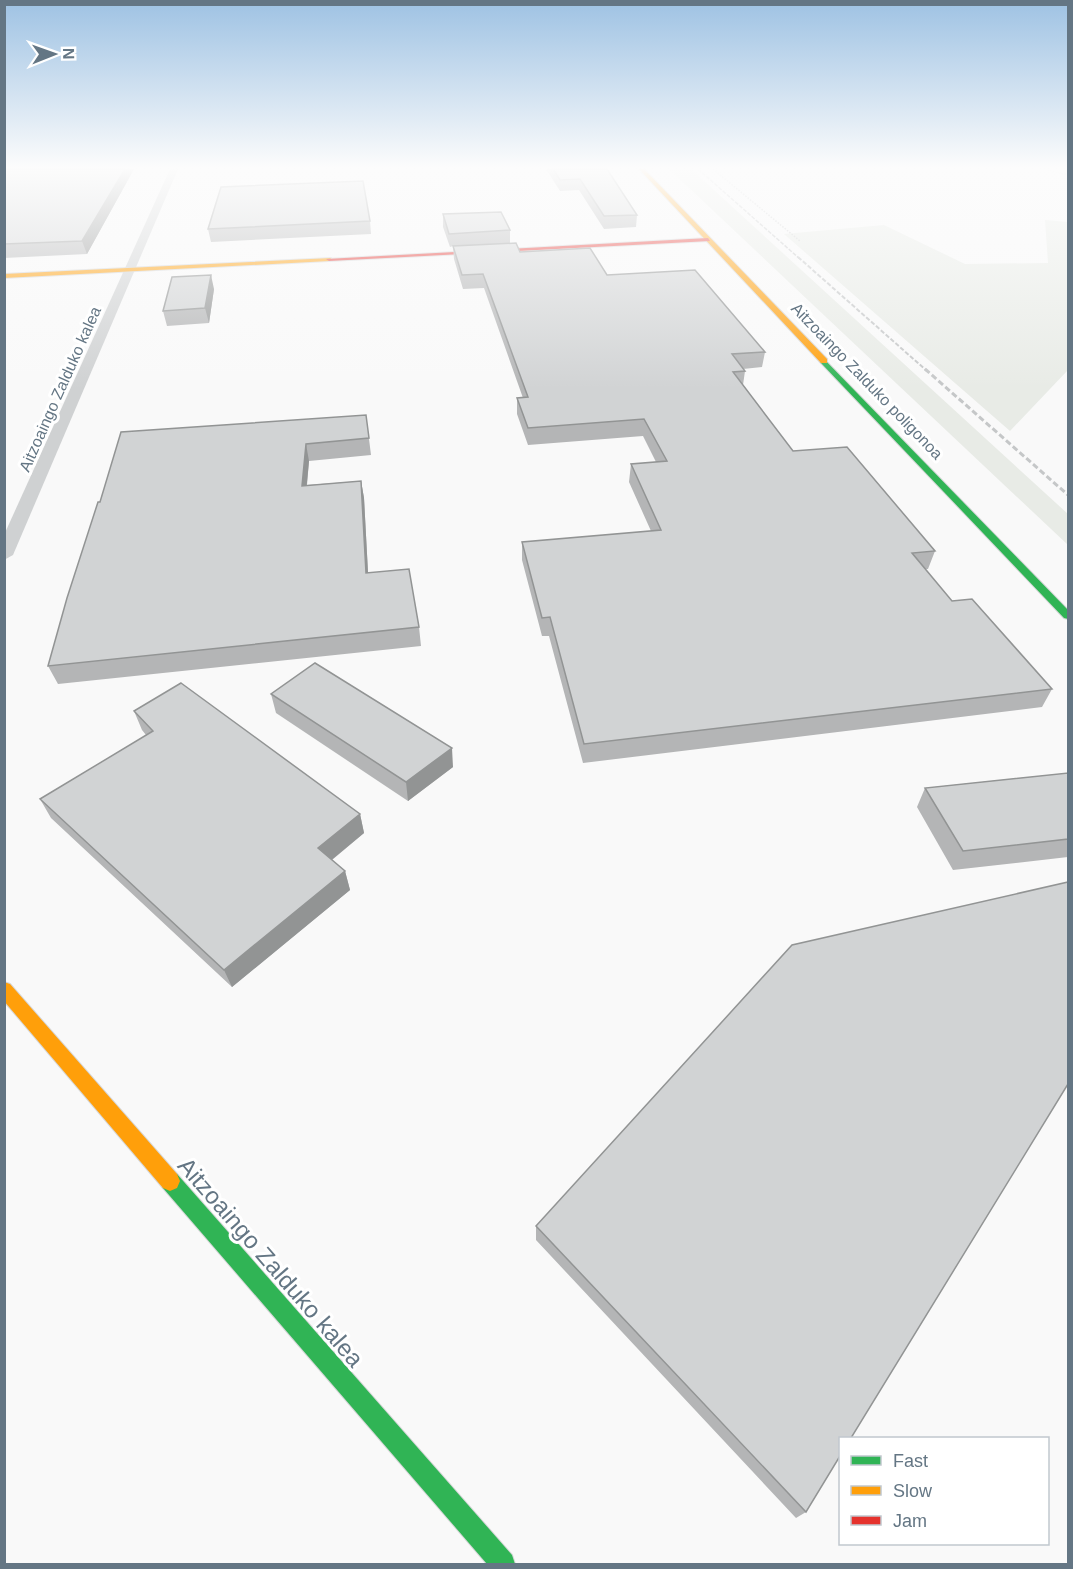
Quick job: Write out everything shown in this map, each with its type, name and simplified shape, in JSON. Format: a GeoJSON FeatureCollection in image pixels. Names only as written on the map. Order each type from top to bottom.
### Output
{"type":"FeatureCollection","features":[{"type":"Feature","properties":{"kind":"street","name":"Aitzoaingo Zalduko kalea"},"geometry":{"type":"LineString","coordinates":[[4,555],[142,242]]}},
{"type":"Feature","properties":{"kind":"street"},"geometry":{"type":"LineString","coordinates":[[4,276],[664,242]]}},
{"type":"Feature","properties":{"kind":"street","name":"Aitzoaingo Zalduko poligonoa"},"geometry":{"type":"LineString","coordinates":[[710,242],[1068,616]]}},
{"type":"Feature","properties":{"kind":"street","name":"Aitzoaingo Zalduko kalea"},"geometry":{"type":"LineString","coordinates":[[4,989],[503,1564]]}},
{"type":"Feature","properties":{"kind":"shaded area"},"geometry":{"type":"Polygon","coordinates":[[[747,242],[771,242],[1068,514],[1068,545],[747,242]]]}},
{"type":"Feature","properties":{"kind":"shaded area"},"geometry":{"type":"Polygon","coordinates":[[[793,242],[920,242],[965,264],[1048,263],[1047,242],[1068,242],[1068,370],[1010,431],[793,242]]]}},
{"type":"Feature","properties":{"kind":"building"},"geometry":{"type":"Polygon","coordinates":[[[4,242],[50,242],[4,244],[4,242]]]}},
{"type":"Feature","properties":{"kind":"building"},"geometry":{"type":"Polygon","coordinates":[[[516,243],[520,252],[590,248],[607,275],[695,270],[765,352],[732,354],[745,371],[733,372],[793,451],[847,447],[935,551],[912,553],[952,601],[972,599],[1052,689],[584,744],[550,617],[542,618],[522,542],[661,530],[631,464],[667,461],[644,419],[528,428],[517,398],[528,397],[483,274],[462,275],[453,246],[516,243]]]}},
{"type":"Feature","properties":{"kind":"building"},"geometry":{"type":"Polygon","coordinates":[[[211,275],[205,308],[163,311],[172,277],[211,275]]]}},
{"type":"Feature","properties":{"kind":"building"},"geometry":{"type":"Polygon","coordinates":[[[366,415],[369,438],[306,444],[302,486],[361,481],[366,573],[409,569],[419,627],[48,666],[67,598],[121,432],[366,415]]]}},
{"type":"Feature","properties":{"kind":"building"},"geometry":{"type":"Polygon","coordinates":[[[315,663],[452,748],[406,782],[271,694],[315,663]]]}},
{"type":"Feature","properties":{"kind":"building"},"geometry":{"type":"Polygon","coordinates":[[[181,683],[360,814],[318,848],[345,871],[224,970],[40,799],[153,731],[134,711],[181,683]]]}},
{"type":"Feature","properties":{"kind":"building"},"geometry":{"type":"Polygon","coordinates":[[[1068,773],[1068,839],[963,851],[925,788],[1068,773]]]}},
{"type":"Feature","properties":{"kind":"building"},"geometry":{"type":"Polygon","coordinates":[[[1068,882],[1068,1084],[852,1437],[839,1437],[839,1458],[806,1512],[536,1226],[792,945],[1068,882]]]}},
{"type":"Feature","properties":{"kind":"railway"},"geometry":{"type":"LineString","coordinates":[[781,242],[800,259]]}},
{"type":"Feature","properties":{"kind":"railway"},"geometry":{"type":"LineString","coordinates":[[798,257],[927,371]]}},
{"type":"Feature","properties":{"kind":"railway"},"geometry":{"type":"LineString","coordinates":[[925,369],[1068,495]]}},
{"type":"Feature","properties":{"kind":"traffic: fast"},"geometry":{"type":"LineString","coordinates":[[824,361],[1068,616]]}},
{"type":"Feature","properties":{"kind":"traffic: fast"},"geometry":{"type":"LineString","coordinates":[[170,1181],[503,1564]]}},
{"type":"Feature","properties":{"kind":"traffic: slow"},"geometry":{"type":"LineString","coordinates":[[711,242],[824,361]]}},
{"type":"Feature","properties":{"kind":"traffic: slow"},"geometry":{"type":"LineString","coordinates":[[4,276],[329,259]]}},
{"type":"Feature","properties":{"kind":"traffic: slow"},"geometry":{"type":"LineString","coordinates":[[4,989],[170,1181]]}},
{"type":"Feature","properties":{"kind":"traffic: jam"},"geometry":{"type":"LineString","coordinates":[[329,259],[664,242]]}}]}
